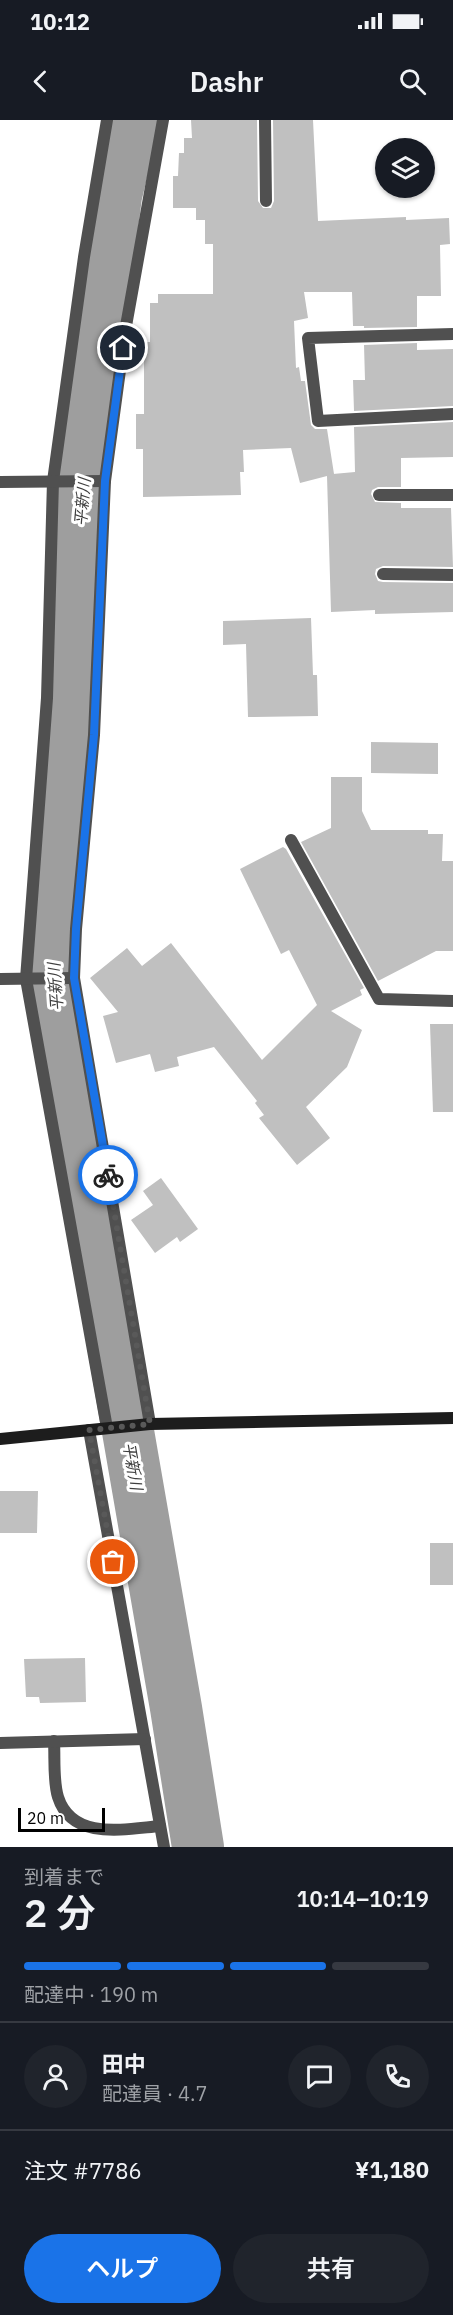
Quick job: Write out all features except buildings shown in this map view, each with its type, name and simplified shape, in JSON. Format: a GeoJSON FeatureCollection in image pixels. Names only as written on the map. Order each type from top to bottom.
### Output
{"type":"FeatureCollection","features":[{"type":"Feature","properties":{"kind":"street"},"geometry":{"type":"LineString","coordinates":[[107,120],[84,257],[53,482],[47,698],[26,979],[107,1428]]}},
{"type":"Feature","properties":{"kind":"street"},"geometry":{"type":"LineString","coordinates":[[150,1424],[74,978],[76,929],[94,735],[105,481],[126,326],[163,120]]}},
{"type":"Feature","properties":{"kind":"street"},"geometry":{"type":"LineString","coordinates":[[265,120],[266,201]]}},
{"type":"Feature","properties":{"kind":"street"},"geometry":{"type":"LineString","coordinates":[[453,334],[308,338],[318,420],[453,414]]}},
{"type":"Feature","properties":{"kind":"street"},"geometry":{"type":"LineString","coordinates":[[0,482],[105,481]]}},
{"type":"Feature","properties":{"kind":"street"},"geometry":{"type":"LineString","coordinates":[[379,495],[453,495]]}},
{"type":"Feature","properties":{"kind":"street"},"geometry":{"type":"LineString","coordinates":[[383,574],[453,575]]}},
{"type":"Feature","properties":{"kind":"street"},"geometry":{"type":"LineString","coordinates":[[291,840],[379,999],[453,1001]]}},
{"type":"Feature","properties":{"kind":"street"},"geometry":{"type":"LineString","coordinates":[[0,979],[74,978]]}},
{"type":"Feature","properties":{"kind":"street"},"geometry":{"type":"LineString","coordinates":[[0,1439],[150,1424],[453,1418]]}},
{"type":"Feature","properties":{"kind":"street"},"geometry":{"type":"LineString","coordinates":[[89,1430],[164,1847]]}},
{"type":"Feature","properties":{"kind":"street"},"geometry":{"type":"LineString","coordinates":[[0,1743],[145,1738]]}},
{"type":"Feature","properties":{"kind":"street"},"geometry":{"type":"LineString","coordinates":[[54,1741],[57,1796],[73,1821],[93,1829],[114,1830],[160,1826]]}},
{"type":"Feature","properties":{"kind":"waterway","name":"平新川"},"geometry":{"type":"LineString","coordinates":[[134,120],[116,196],[92,387],[80,524],[52,948],[56,1016],[198,1847]]}},
{"type":"Feature","properties":{"kind":"way so far"},"geometry":{"type":"LineString","coordinates":[[108,1175],[150,1424],[89,1430],[113,1562]]}},
{"type":"Feature","properties":{"kind":"route"},"geometry":{"type":"LineString","coordinates":[[108,1175],[74,978],[76,929],[94,735],[105,481],[123,348]]}}]}
